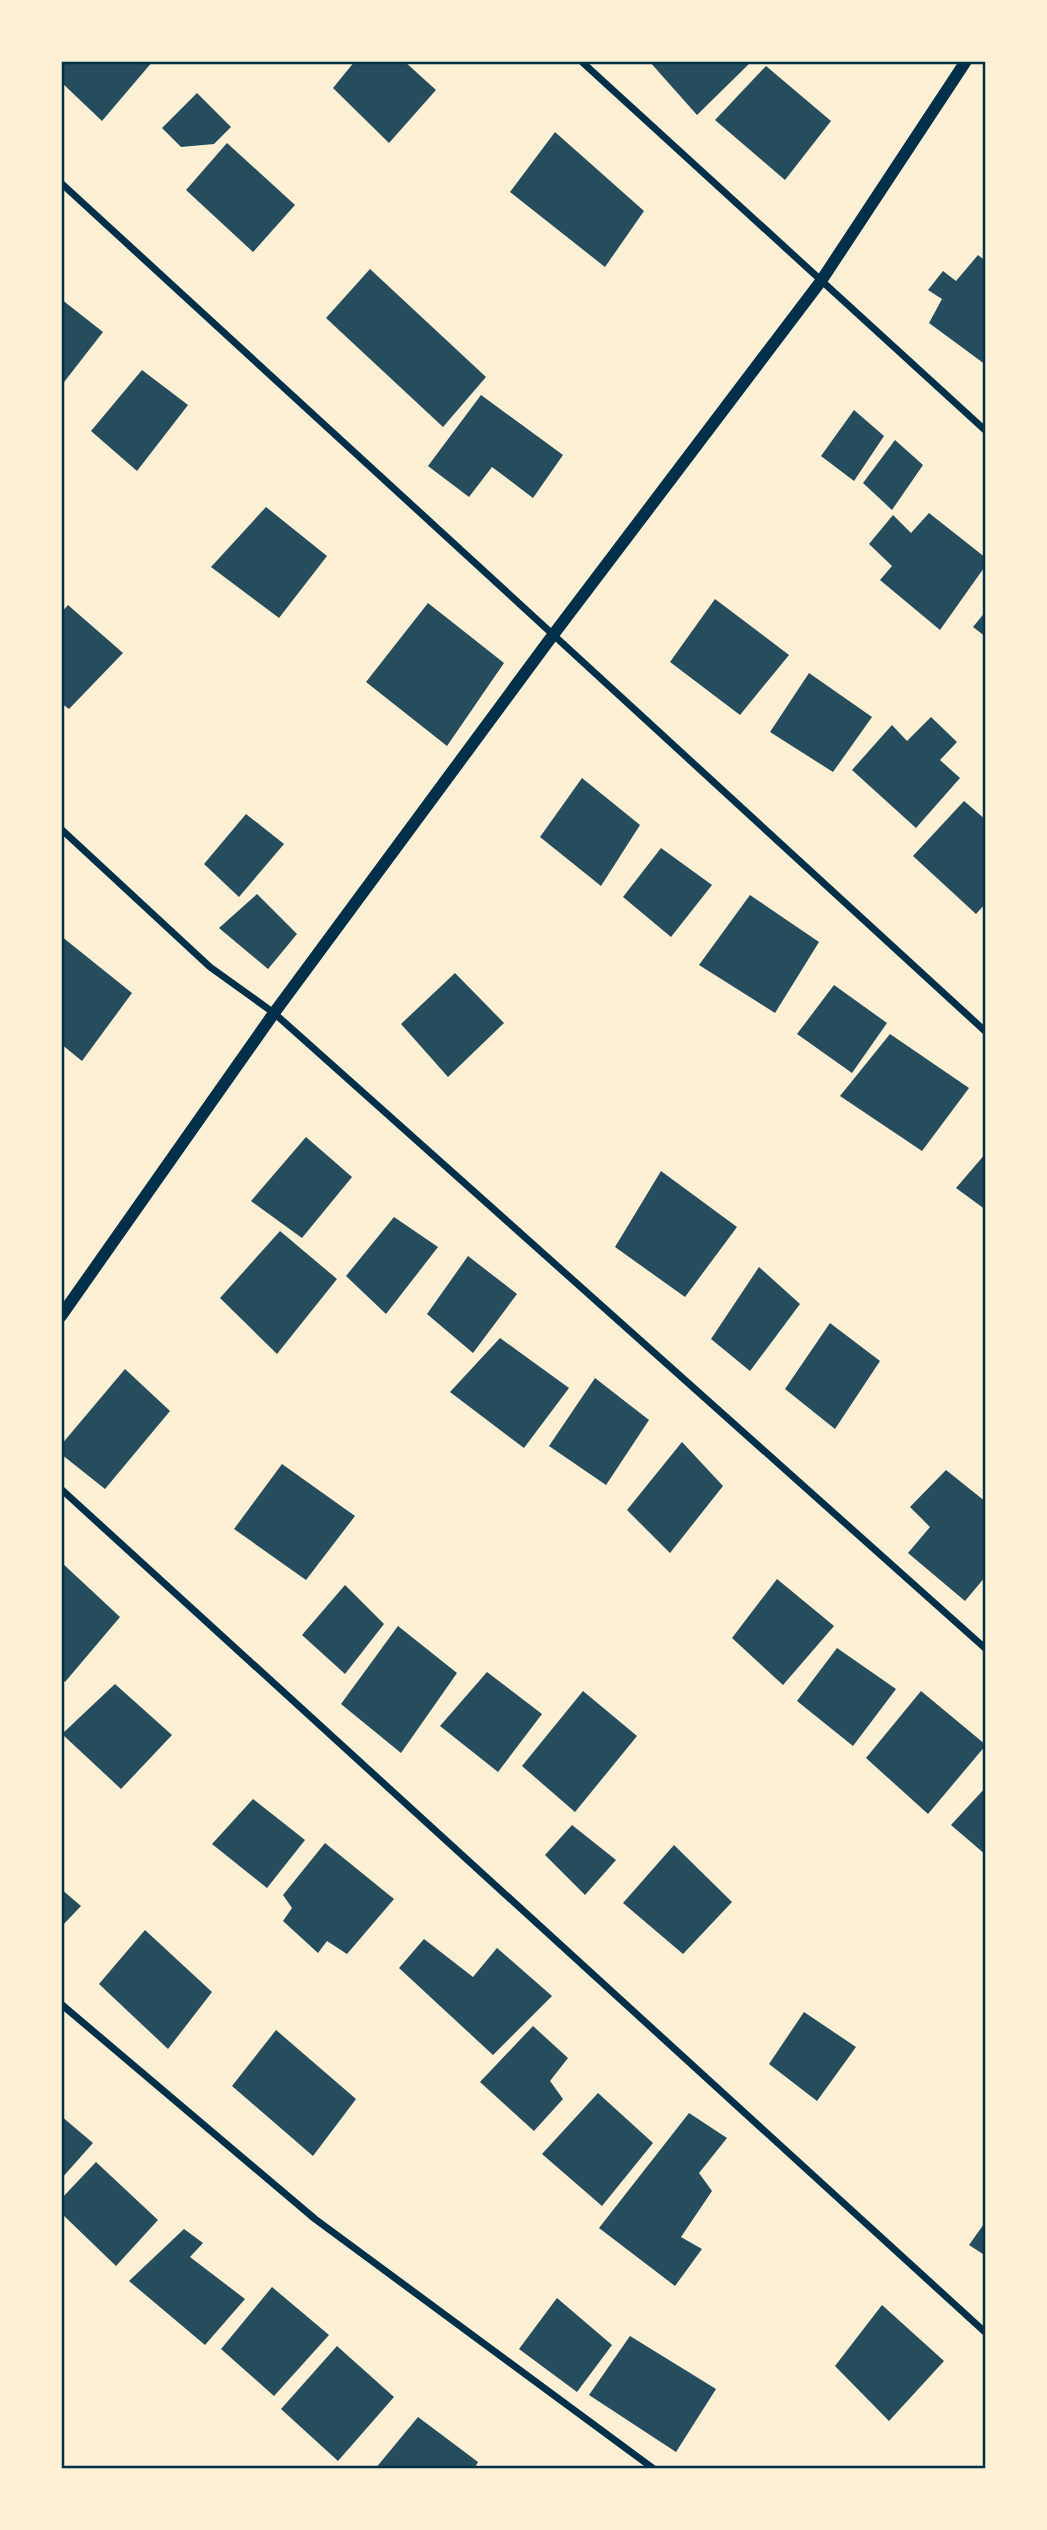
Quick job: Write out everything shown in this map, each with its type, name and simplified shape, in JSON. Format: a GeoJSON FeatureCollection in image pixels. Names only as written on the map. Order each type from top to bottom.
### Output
{"type":"FeatureCollection","features":[{"type":"Feature","properties":{"kind":"street"},"geometry":{"type":"LineString","coordinates":[[581,61],[986,431]]}},
{"type":"Feature","properties":{"kind":"street"},"geometry":{"type":"LineString","coordinates":[[61,1316],[274,1013],[553,635],[821,281],[966,61]]}},
{"type":"Feature","properties":{"kind":"street"},"geometry":{"type":"LineString","coordinates":[[61,183],[986,1032]]}},
{"type":"Feature","properties":{"kind":"street"},"geometry":{"type":"LineString","coordinates":[[61,829],[210,967],[274,1013],[986,1649]]}},
{"type":"Feature","properties":{"kind":"street"},"geometry":{"type":"LineString","coordinates":[[61,1489],[986,2333]]}},
{"type":"Feature","properties":{"kind":"street"},"geometry":{"type":"LineString","coordinates":[[61,2004],[315,2220],[654,2469]]}},
{"type":"Feature","properties":{"kind":"building"},"geometry":{"type":"Polygon","coordinates":[[[64,61],[153,61],[102,121],[61,82],[61,64],[64,61]]]}},
{"type":"Feature","properties":{"kind":"building"},"geometry":{"type":"Polygon","coordinates":[[[355,61],[404,61],[436,90],[389,143],[333,88],[355,61]]]}},
{"type":"Feature","properties":{"kind":"building"},"geometry":{"type":"Polygon","coordinates":[[[649,61],[752,61],[697,115],[649,61]]]}},
{"type":"Feature","properties":{"kind":"building"},"geometry":{"type":"Polygon","coordinates":[[[766,66],[831,121],[785,180],[715,120],[766,66]]]}},
{"type":"Feature","properties":{"kind":"building"},"geometry":{"type":"Polygon","coordinates":[[[197,93],[231,127],[214,144],[181,147],[162,128],[197,93]]]}},
{"type":"Feature","properties":{"kind":"building"},"geometry":{"type":"Polygon","coordinates":[[[555,132],[644,211],[605,267],[510,192],[555,132]]]}},
{"type":"Feature","properties":{"kind":"building"},"geometry":{"type":"Polygon","coordinates":[[[227,143],[295,205],[253,252],[186,190],[227,143]]]}},
{"type":"Feature","properties":{"kind":"building"},"geometry":{"type":"Polygon","coordinates":[[[978,255],[986,261],[986,365],[929,323],[942,299],[928,290],[943,271],[956,281],[978,255]]]}},
{"type":"Feature","properties":{"kind":"building"},"geometry":{"type":"Polygon","coordinates":[[[370,269],[486,377],[443,427],[326,318],[370,269]]]}},
{"type":"Feature","properties":{"kind":"building"},"geometry":{"type":"Polygon","coordinates":[[[61,299],[103,332],[61,386],[61,299]]]}},
{"type":"Feature","properties":{"kind":"building"},"geometry":{"type":"Polygon","coordinates":[[[142,370],[188,405],[137,471],[91,431],[142,370]]]}},
{"type":"Feature","properties":{"kind":"building"},"geometry":{"type":"Polygon","coordinates":[[[481,395],[563,455],[533,498],[492,467],[469,497],[428,466],[481,395]]]}},
{"type":"Feature","properties":{"kind":"building"},"geometry":{"type":"Polygon","coordinates":[[[854,410],[884,436],[854,481],[821,456],[854,410]]]}},
{"type":"Feature","properties":{"kind":"building"},"geometry":{"type":"Polygon","coordinates":[[[895,440],[923,465],[892,510],[863,483],[895,440]]]}},
{"type":"Feature","properties":{"kind":"building"},"geometry":{"type":"Polygon","coordinates":[[[266,507],[327,556],[279,618],[211,567],[266,507]]]}},
{"type":"Feature","properties":{"kind":"building"},"geometry":{"type":"Polygon","coordinates":[[[929,513],[986,558],[986,565],[940,630],[880,580],[892,566],[869,544],[893,515],[911,533],[929,513]]]}},
{"type":"Feature","properties":{"kind":"building"},"geometry":{"type":"Polygon","coordinates":[[[715,599],[789,655],[740,715],[670,662],[715,599]]]}},
{"type":"Feature","properties":{"kind":"building"},"geometry":{"type":"Polygon","coordinates":[[[428,603],[504,663],[447,746],[366,682],[428,603]]]}},
{"type":"Feature","properties":{"kind":"building"},"geometry":{"type":"Polygon","coordinates":[[[68,605],[123,653],[69,709],[61,703],[61,613],[68,605]]]}},
{"type":"Feature","properties":{"kind":"building"},"geometry":{"type":"Polygon","coordinates":[[[986,611],[986,637],[973,627],[986,611]]]}},
{"type":"Feature","properties":{"kind":"building"},"geometry":{"type":"Polygon","coordinates":[[[809,673],[872,717],[833,772],[770,732],[809,673]]]}},
{"type":"Feature","properties":{"kind":"building"},"geometry":{"type":"Polygon","coordinates":[[[931,717],[957,742],[940,760],[960,778],[916,828],[852,770],[892,725],[907,741],[931,717]]]}},
{"type":"Feature","properties":{"kind":"building"},"geometry":{"type":"Polygon","coordinates":[[[582,778],[640,825],[601,886],[540,837],[582,778]]]}},
{"type":"Feature","properties":{"kind":"building"},"geometry":{"type":"Polygon","coordinates":[[[964,801],[986,820],[986,903],[976,914],[913,856],[964,801]]]}},
{"type":"Feature","properties":{"kind":"building"},"geometry":{"type":"Polygon","coordinates":[[[246,814],[284,844],[239,897],[204,864],[246,814]]]}},
{"type":"Feature","properties":{"kind":"building"},"geometry":{"type":"Polygon","coordinates":[[[661,848],[712,885],[671,937],[623,897],[661,848]]]}},
{"type":"Feature","properties":{"kind":"building"},"geometry":{"type":"Polygon","coordinates":[[[257,894],[297,934],[268,969],[219,928],[257,894]]]}},
{"type":"Feature","properties":{"kind":"building"},"geometry":{"type":"Polygon","coordinates":[[[750,895],[819,942],[775,1013],[699,965],[750,895]]]}},
{"type":"Feature","properties":{"kind":"building"},"geometry":{"type":"Polygon","coordinates":[[[61,936],[132,993],[82,1061],[61,1044],[61,936]]]}},
{"type":"Feature","properties":{"kind":"building"},"geometry":{"type":"Polygon","coordinates":[[[455,973],[504,1023],[448,1077],[401,1024],[455,973]]]}},
{"type":"Feature","properties":{"kind":"building"},"geometry":{"type":"Polygon","coordinates":[[[834,985],[887,1023],[852,1073],[797,1034],[834,985]]]}},
{"type":"Feature","properties":{"kind":"building"},"geometry":{"type":"Polygon","coordinates":[[[890,1034],[969,1088],[922,1151],[840,1096],[890,1034]]]}},
{"type":"Feature","properties":{"kind":"building"},"geometry":{"type":"Polygon","coordinates":[[[306,1137],[352,1177],[302,1238],[251,1201],[306,1137]]]}},
{"type":"Feature","properties":{"kind":"building"},"geometry":{"type":"Polygon","coordinates":[[[986,1153],[986,1210],[956,1188],[986,1153]]]}},
{"type":"Feature","properties":{"kind":"building"},"geometry":{"type":"Polygon","coordinates":[[[661,1171],[737,1227],[685,1297],[615,1247],[661,1171]]]}},
{"type":"Feature","properties":{"kind":"building"},"geometry":{"type":"Polygon","coordinates":[[[394,1217],[438,1247],[386,1314],[346,1276],[394,1217]]]}},
{"type":"Feature","properties":{"kind":"building"},"geometry":{"type":"Polygon","coordinates":[[[280,1231],[337,1279],[277,1354],[220,1298],[280,1231]]]}},
{"type":"Feature","properties":{"kind":"building"},"geometry":{"type":"Polygon","coordinates":[[[468,1256],[517,1294],[473,1353],[427,1314],[468,1256]]]}},
{"type":"Feature","properties":{"kind":"building"},"geometry":{"type":"Polygon","coordinates":[[[759,1267],[800,1304],[750,1371],[711,1339],[759,1267]]]}},
{"type":"Feature","properties":{"kind":"building"},"geometry":{"type":"Polygon","coordinates":[[[830,1323],[880,1361],[835,1429],[785,1389],[830,1323]]]}},
{"type":"Feature","properties":{"kind":"building"},"geometry":{"type":"Polygon","coordinates":[[[500,1338],[569,1388],[524,1448],[450,1392],[500,1338]]]}},
{"type":"Feature","properties":{"kind":"building"},"geometry":{"type":"Polygon","coordinates":[[[125,1369],[170,1411],[105,1489],[61,1454],[61,1445],[125,1369]]]}},
{"type":"Feature","properties":{"kind":"building"},"geometry":{"type":"Polygon","coordinates":[[[595,1378],[649,1420],[606,1485],[549,1446],[595,1378]]]}},
{"type":"Feature","properties":{"kind":"building"},"geometry":{"type":"Polygon","coordinates":[[[682,1442],[723,1486],[670,1553],[627,1510],[682,1442]]]}},
{"type":"Feature","properties":{"kind":"building"},"geometry":{"type":"Polygon","coordinates":[[[282,1464],[355,1516],[306,1580],[234,1529],[282,1464]]]}},
{"type":"Feature","properties":{"kind":"building"},"geometry":{"type":"Polygon","coordinates":[[[946,1470],[986,1502],[986,1576],[965,1601],[908,1553],[930,1527],[910,1507],[946,1470]]]}},
{"type":"Feature","properties":{"kind":"building"},"geometry":{"type":"Polygon","coordinates":[[[61,1562],[120,1617],[65,1682],[61,1677],[61,1562]]]}},
{"type":"Feature","properties":{"kind":"building"},"geometry":{"type":"Polygon","coordinates":[[[777,1579],[834,1626],[783,1685],[732,1638],[777,1579]]]}},
{"type":"Feature","properties":{"kind":"building"},"geometry":{"type":"Polygon","coordinates":[[[345,1585],[384,1624],[345,1674],[302,1635],[345,1585]]]}},
{"type":"Feature","properties":{"kind":"building"},"geometry":{"type":"Polygon","coordinates":[[[398,1626],[457,1673],[401,1753],[341,1704],[398,1626]]]}},
{"type":"Feature","properties":{"kind":"building"},"geometry":{"type":"Polygon","coordinates":[[[837,1648],[896,1689],[853,1746],[797,1701],[837,1648]]]}},
{"type":"Feature","properties":{"kind":"building"},"geometry":{"type":"Polygon","coordinates":[[[487,1672],[542,1714],[498,1772],[440,1726],[487,1672]]]}},
{"type":"Feature","properties":{"kind":"building"},"geometry":{"type":"Polygon","coordinates":[[[115,1684],[172,1735],[121,1789],[62,1734],[115,1684]]]}},
{"type":"Feature","properties":{"kind":"building"},"geometry":{"type":"Polygon","coordinates":[[[583,1691],[637,1736],[575,1812],[522,1766],[583,1691]]]}},
{"type":"Feature","properties":{"kind":"building"},"geometry":{"type":"Polygon","coordinates":[[[921,1691],[986,1745],[928,1814],[866,1758],[921,1691]]]}},
{"type":"Feature","properties":{"kind":"building"},"geometry":{"type":"Polygon","coordinates":[[[986,1787],[986,1855],[951,1825],[986,1787]]]}},
{"type":"Feature","properties":{"kind":"building"},"geometry":{"type":"Polygon","coordinates":[[[253,1799],[305,1840],[267,1888],[212,1844],[253,1799]]]}},
{"type":"Feature","properties":{"kind":"building"},"geometry":{"type":"Polygon","coordinates":[[[572,1825],[616,1860],[585,1895],[545,1855],[572,1825]]]}},
{"type":"Feature","properties":{"kind":"building"},"geometry":{"type":"Polygon","coordinates":[[[325,1843],[394,1899],[347,1954],[327,1941],[318,1953],[283,1921],[292,1908],[283,1895],[325,1843]]]}},
{"type":"Feature","properties":{"kind":"building"},"geometry":{"type":"Polygon","coordinates":[[[674,1845],[732,1902],[683,1954],[623,1903],[674,1845]]]}},
{"type":"Feature","properties":{"kind":"building"},"geometry":{"type":"Polygon","coordinates":[[[61,1889],[81,1906],[61,1927],[61,1889]]]}},
{"type":"Feature","properties":{"kind":"building"},"geometry":{"type":"Polygon","coordinates":[[[145,1930],[212,1992],[168,2049],[99,1984],[145,1930]]]}},
{"type":"Feature","properties":{"kind":"building"},"geometry":{"type":"Polygon","coordinates":[[[424,1939],[473,1977],[497,1948],[552,1996],[493,2055],[399,1968],[424,1939]]]}},
{"type":"Feature","properties":{"kind":"building"},"geometry":{"type":"Polygon","coordinates":[[[804,2012],[856,2047],[817,2101],[769,2064],[804,2012]]]}},
{"type":"Feature","properties":{"kind":"building"},"geometry":{"type":"Polygon","coordinates":[[[533,2026],[568,2058],[550,2081],[563,2099],[534,2131],[480,2082],[533,2026]]]}},
{"type":"Feature","properties":{"kind":"building"},"geometry":{"type":"Polygon","coordinates":[[[276,2030],[356,2099],[313,2156],[232,2086],[276,2030]]]}},
{"type":"Feature","properties":{"kind":"building"},"geometry":{"type":"Polygon","coordinates":[[[598,2093],[653,2143],[602,2206],[542,2154],[598,2093]]]}},
{"type":"Feature","properties":{"kind":"building"},"geometry":{"type":"Polygon","coordinates":[[[689,2113],[727,2138],[699,2173],[712,2191],[681,2237],[702,2249],[675,2286],[599,2228],[689,2113]]]}},
{"type":"Feature","properties":{"kind":"building"},"geometry":{"type":"Polygon","coordinates":[[[61,2116],[93,2143],[61,2179],[61,2116]]]}},
{"type":"Feature","properties":{"kind":"building"},"geometry":{"type":"Polygon","coordinates":[[[96,2162],[158,2220],[116,2266],[61,2213],[61,2199],[96,2162]]]}},
{"type":"Feature","properties":{"kind":"building"},"geometry":{"type":"Polygon","coordinates":[[[986,2221],[986,2256],[969,2245],[986,2221]]]}},
{"type":"Feature","properties":{"kind":"building"},"geometry":{"type":"Polygon","coordinates":[[[184,2229],[203,2243],[190,2257],[245,2299],[205,2345],[129,2281],[184,2229]]]}},
{"type":"Feature","properties":{"kind":"building"},"geometry":{"type":"Polygon","coordinates":[[[272,2287],[329,2335],[274,2396],[221,2349],[272,2287]]]}},
{"type":"Feature","properties":{"kind":"building"},"geometry":{"type":"Polygon","coordinates":[[[557,2298],[612,2345],[577,2392],[519,2349],[557,2298]]]}},
{"type":"Feature","properties":{"kind":"building"},"geometry":{"type":"Polygon","coordinates":[[[882,2305],[944,2361],[889,2421],[835,2366],[882,2305]]]}},
{"type":"Feature","properties":{"kind":"building"},"geometry":{"type":"Polygon","coordinates":[[[630,2336],[716,2389],[676,2452],[589,2395],[630,2336]]]}},
{"type":"Feature","properties":{"kind":"building"},"geometry":{"type":"Polygon","coordinates":[[[337,2346],[394,2397],[338,2461],[281,2409],[337,2346]]]}},
{"type":"Feature","properties":{"kind":"building"},"geometry":{"type":"Polygon","coordinates":[[[418,2417],[478,2462],[474,2469],[375,2469],[418,2417]]]}}]}
